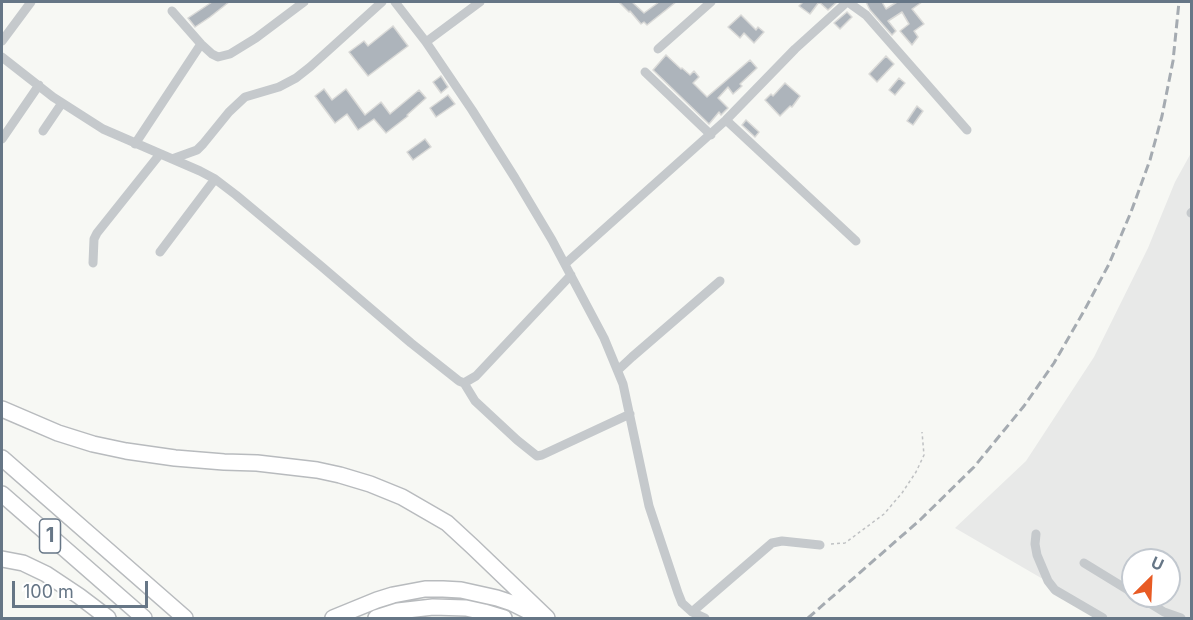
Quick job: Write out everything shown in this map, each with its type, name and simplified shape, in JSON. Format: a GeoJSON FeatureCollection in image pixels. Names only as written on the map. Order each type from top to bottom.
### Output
{"type":"FeatureCollection","features":[{"type":"Feature","properties":{"kind":"highway"},"geometry":{"type":"LineString","coordinates":[[2,409],[58,433],[126,451],[175,458],[307,468],[370,484],[402,497],[447,523],[547,618]]}},
{"type":"Feature","properties":{"kind":"highway","name":"1"},"geometry":{"type":"LineString","coordinates":[[2,458],[185,618]]}},
{"type":"Feature","properties":{"kind":"highway","name":"1"},"geometry":{"type":"LineString","coordinates":[[2,494],[144,618]]}},
{"type":"Feature","properties":{"kind":"highway"},"geometry":{"type":"LineString","coordinates":[[2,559],[23,563],[46,574],[108,618]]}},
{"type":"Feature","properties":{"kind":"highway"},"geometry":{"type":"LineString","coordinates":[[333,618],[376,600],[425,589],[461,590],[497,598],[520,606],[541,618]]}},
{"type":"Feature","properties":{"kind":"highway"},"geometry":{"type":"LineString","coordinates":[[376,618],[414,608],[450,607],[484,612],[504,618]]}},
{"type":"Feature","properties":{"kind":"street"},"geometry":{"type":"LineString","coordinates":[[2,41],[31,2]]}},
{"type":"Feature","properties":{"kind":"street"},"geometry":{"type":"LineString","coordinates":[[172,11],[201,44],[218,57],[230,54],[256,38],[304,2]]}},
{"type":"Feature","properties":{"kind":"street"},"geometry":{"type":"LineString","coordinates":[[172,159],[197,150],[245,97],[279,87],[297,78],[382,2]]}},
{"type":"Feature","properties":{"kind":"street"},"geometry":{"type":"LineString","coordinates":[[395,2],[426,42],[509,168],[565,264],[604,339],[618,370],[630,414],[649,506],[678,593],[682,603],[692,612],[705,618]]}},
{"type":"Feature","properties":{"kind":"street"},"geometry":{"type":"LineString","coordinates":[[426,42],[480,2]]}},
{"type":"Feature","properties":{"kind":"street"},"geometry":{"type":"LineString","coordinates":[[658,48],[711,2]]}},
{"type":"Feature","properties":{"kind":"street"},"geometry":{"type":"LineString","coordinates":[[565,264],[711,135],[795,49],[848,2],[866,15],[967,130]]}},
{"type":"Feature","properties":{"kind":"street"},"geometry":{"type":"LineString","coordinates":[[135,144],[201,44]]}},
{"type":"Feature","properties":{"kind":"street"},"geometry":{"type":"LineString","coordinates":[[2,57],[62,103],[103,129],[215,179],[446,372],[464,383],[475,401],[537,456],[630,414]]}},
{"type":"Feature","properties":{"kind":"street"},"geometry":{"type":"LineString","coordinates":[[645,72],[711,135]]}},
{"type":"Feature","properties":{"kind":"street"},"geometry":{"type":"LineString","coordinates":[[2,138],[39,85]]}},
{"type":"Feature","properties":{"kind":"street"},"geometry":{"type":"LineString","coordinates":[[43,131],[62,103]]}},
{"type":"Feature","properties":{"kind":"street"},"geometry":{"type":"LineString","coordinates":[[726,120],[856,241]]}},
{"type":"Feature","properties":{"kind":"street"},"geometry":{"type":"LineString","coordinates":[[93,263],[94,239],[97,233],[160,154]]}},
{"type":"Feature","properties":{"kind":"street"},"geometry":{"type":"LineString","coordinates":[[160,252],[215,179]]}},
{"type":"Feature","properties":{"kind":"street"},"geometry":{"type":"LineString","coordinates":[[464,383],[476,376],[571,275]]}},
{"type":"Feature","properties":{"kind":"street"},"geometry":{"type":"LineString","coordinates":[[618,370],[720,281]]}},
{"type":"Feature","properties":{"kind":"street"},"geometry":{"type":"LineString","coordinates":[[1036,534],[1037,555],[1054,590],[1103,618]]}},
{"type":"Feature","properties":{"kind":"street"},"geometry":{"type":"LineString","coordinates":[[692,612],[772,543],[782,541],[820,545]]}},
{"type":"Feature","properties":{"kind":"street"},"geometry":{"type":"LineString","coordinates":[[1084,563],[1121,586]]}},
{"type":"Feature","properties":{"kind":"street"},"geometry":{"type":"LineString","coordinates":[[1158,608],[1181,618]]}},
{"type":"Feature","properties":{"kind":"street"},"geometry":{"type":"LineString","coordinates":[[1186,618],[1191,617]]}},
{"type":"Feature","properties":{"kind":"path"},"geometry":{"type":"LineString","coordinates":[[820,545],[845,543],[884,514],[902,493],[924,455],[922,432]]}},
{"type":"Feature","properties":{"kind":"shaded area"},"geometry":{"type":"Polygon","coordinates":[[[1191,153],[1191,618],[1110,618],[955,528],[1026,461],[1094,357],[1148,248],[1175,182],[1191,153]]]}},
{"type":"Feature","properties":{"kind":"building"},"geometry":{"type":"Polygon","coordinates":[[[212,2],[229,2],[195,27],[188,18],[212,2]]]}},
{"type":"Feature","properties":{"kind":"building"},"geometry":{"type":"Polygon","coordinates":[[[619,2],[632,2],[644,13],[659,2],[676,2],[647,25],[644,22],[641,24],[619,2]]]}},
{"type":"Feature","properties":{"kind":"building"},"geometry":{"type":"Polygon","coordinates":[[[803,2],[819,2],[810,14],[799,6],[803,2]]]}},
{"type":"Feature","properties":{"kind":"building"},"geometry":{"type":"Polygon","coordinates":[[[819,2],[837,2],[828,10],[819,2]]]}},
{"type":"Feature","properties":{"kind":"building"},"geometry":{"type":"Polygon","coordinates":[[[866,2],[882,2],[886,9],[897,2],[922,2],[912,9],[924,24],[914,31],[918,37],[912,45],[900,31],[909,24],[902,12],[888,21],[896,31],[892,35],[870,10],[866,2]]]}},
{"type":"Feature","properties":{"kind":"building"},"geometry":{"type":"Polygon","coordinates":[[[847,12],[852,17],[840,29],[834,23],[847,12]]]}},
{"type":"Feature","properties":{"kind":"building"},"geometry":{"type":"Polygon","coordinates":[[[741,15],[756,30],[758,27],[764,32],[754,43],[744,33],[740,38],[728,27],[741,15]]]}},
{"type":"Feature","properties":{"kind":"building"},"geometry":{"type":"Polygon","coordinates":[[[393,26],[408,46],[368,76],[349,52],[364,41],[368,46],[393,26]]]}},
{"type":"Feature","properties":{"kind":"building"},"geometry":{"type":"Polygon","coordinates":[[[666,55],[690,75],[694,71],[699,77],[693,83],[707,97],[750,60],[757,68],[733,94],[728,87],[718,98],[728,108],[721,115],[719,112],[709,124],[653,70],[666,55]]]}},
{"type":"Feature","properties":{"kind":"building"},"geometry":{"type":"Polygon","coordinates":[[[886,56],[894,64],[877,82],[869,74],[886,56]]]}},
{"type":"Feature","properties":{"kind":"building"},"geometry":{"type":"Polygon","coordinates":[[[441,76],[448,87],[441,93],[433,82],[441,76]]]}},
{"type":"Feature","properties":{"kind":"building"},"geometry":{"type":"Polygon","coordinates":[[[899,78],[905,83],[895,95],[889,90],[899,78]]]}},
{"type":"Feature","properties":{"kind":"building"},"geometry":{"type":"Polygon","coordinates":[[[785,83],[800,96],[792,107],[790,106],[780,116],[765,100],[771,94],[773,96],[785,83]]]}},
{"type":"Feature","properties":{"kind":"building"},"geometry":{"type":"Polygon","coordinates":[[[324,89],[332,100],[346,89],[365,115],[381,102],[390,114],[419,90],[426,98],[386,133],[374,119],[358,130],[347,114],[335,123],[315,96],[324,89]]]}},
{"type":"Feature","properties":{"kind":"building"},"geometry":{"type":"Polygon","coordinates":[[[448,95],[455,104],[436,117],[430,108],[448,95]]]}},
{"type":"Feature","properties":{"kind":"building"},"geometry":{"type":"Polygon","coordinates":[[[917,106],[923,111],[913,125],[907,121],[917,106]]]}},
{"type":"Feature","properties":{"kind":"building"},"geometry":{"type":"Polygon","coordinates":[[[746,120],[759,132],[755,137],[742,125],[746,120]]]}},
{"type":"Feature","properties":{"kind":"building"},"geometry":{"type":"Polygon","coordinates":[[[425,139],[431,147],[413,160],[407,152],[425,139]]]}},
{"type":"Feature","properties":{"kind":"railway"},"geometry":{"type":"LineString","coordinates":[[808,618],[920,520],[974,467],[1024,406],[1054,363],[1109,264],[1150,160],[1173,61],[1179,2]]}}]}
